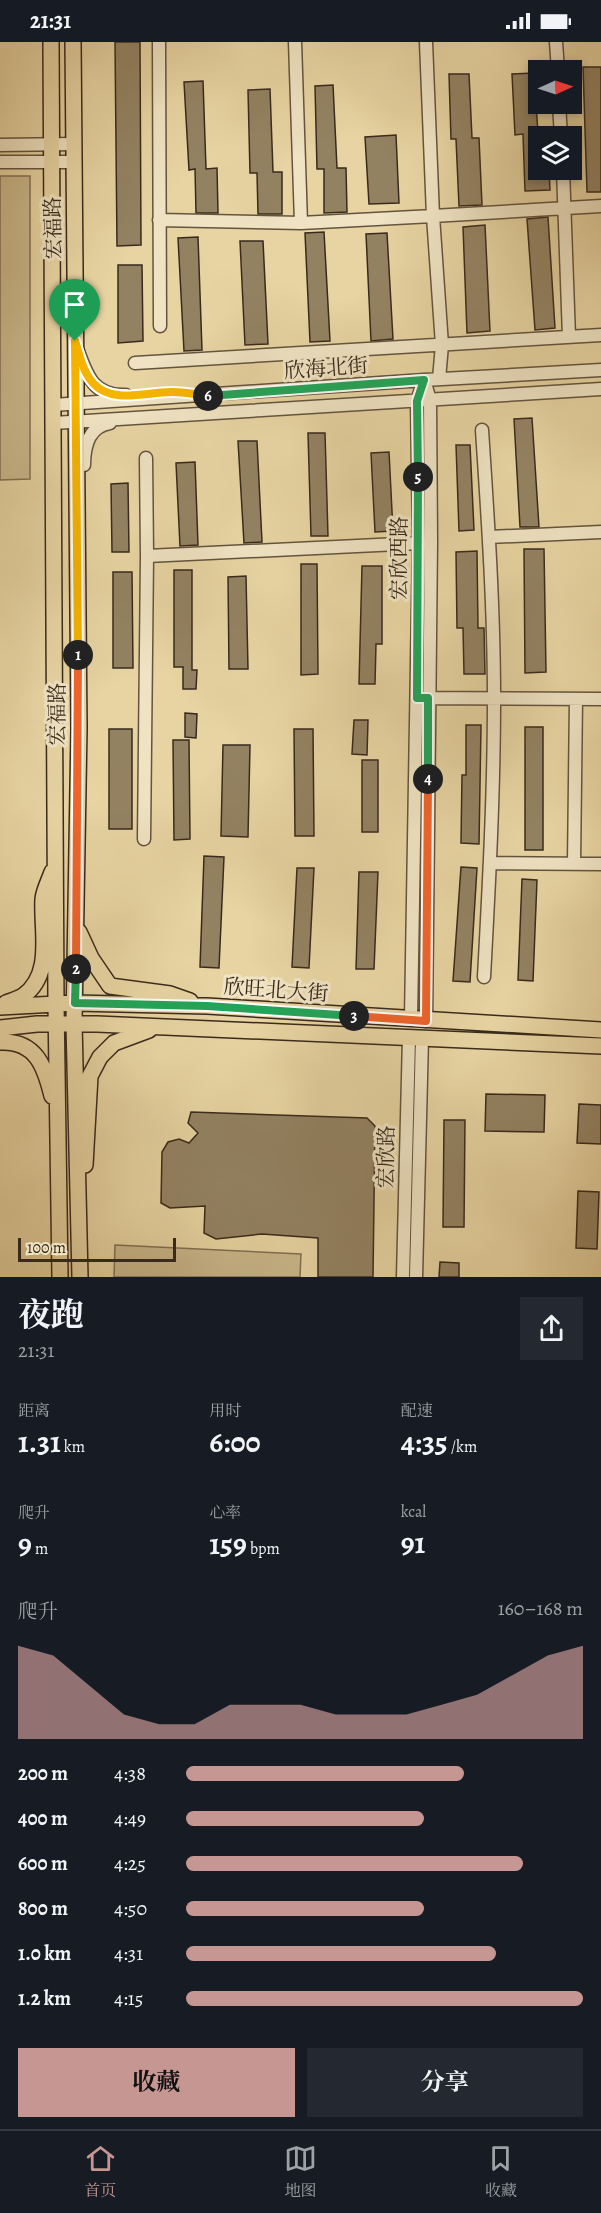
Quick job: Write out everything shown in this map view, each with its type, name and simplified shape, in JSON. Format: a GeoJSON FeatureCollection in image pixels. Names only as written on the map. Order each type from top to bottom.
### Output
{"type":"FeatureCollection","features":[{"type":"Feature","properties":{"kind":"main road","name":"宏福路"},"geometry":{"type":"LineString","coordinates":[[51,42],[56,1023],[60,1277]]}},
{"type":"Feature","properties":{"kind":"main road","name":"宏福路"},"geometry":{"type":"LineString","coordinates":[[73,42],[79,728],[74,1023],[80,1277]]}},
{"type":"Feature","properties":{"kind":"main road"},"geometry":{"type":"LineString","coordinates":[[0,1006],[23,996],[41,971],[44,958],[43,897],[56,861]]}},
{"type":"Feature","properties":{"kind":"main road"},"geometry":{"type":"LineString","coordinates":[[76,922],[91,958],[110,986],[170,994],[207,1006]]}},
{"type":"Feature","properties":{"kind":"main road","name":"欣旺北大街"},"geometry":{"type":"LineString","coordinates":[[0,1006],[75,1003],[207,1006],[601,1030]]}},
{"type":"Feature","properties":{"kind":"main road","name":"欣旺北大街"},"geometry":{"type":"LineString","coordinates":[[0,1028],[74,1023],[601,1046]]}},
{"type":"Feature","properties":{"kind":"main road"},"geometry":{"type":"LineString","coordinates":[[78,1206],[87,1150],[90,1076],[100,1057],[114,1043],[135,1034],[162,1027]]}},
{"type":"Feature","properties":{"kind":"main road"},"geometry":{"type":"LineString","coordinates":[[0,1042],[26,1046],[45,1068],[58,1131]]}},
{"type":"Feature","properties":{"kind":"street"},"geometry":{"type":"LineString","coordinates":[[159,42],[160,326]]}},
{"type":"Feature","properties":{"kind":"street"},"geometry":{"type":"LineString","coordinates":[[295,42],[301,223]]}},
{"type":"Feature","properties":{"kind":"street"},"geometry":{"type":"LineString","coordinates":[[426,42],[433,216],[442,345],[439,379]]}},
{"type":"Feature","properties":{"kind":"street"},"geometry":{"type":"LineString","coordinates":[[556,42],[557,60]]}},
{"type":"Feature","properties":{"kind":"street"},"geometry":{"type":"LineString","coordinates":[[0,144],[73,144]]}},
{"type":"Feature","properties":{"kind":"street"},"geometry":{"type":"LineString","coordinates":[[0,162],[73,162]]}},
{"type":"Feature","properties":{"kind":"street"},"geometry":{"type":"LineString","coordinates":[[563,180],[569,337]]}},
{"type":"Feature","properties":{"kind":"street"},"geometry":{"type":"LineString","coordinates":[[159,220],[301,223],[601,206]]}},
{"type":"Feature","properties":{"kind":"street"},"geometry":{"type":"LineString","coordinates":[[135,363],[601,335]]}},
{"type":"Feature","properties":{"kind":"street"},"geometry":{"type":"LineString","coordinates":[[75,341],[86,375],[95,386],[106,393],[116,395],[171,392],[208,396]]}},
{"type":"Feature","properties":{"kind":"street","name":"欣海北街"},"geometry":{"type":"LineString","coordinates":[[53,405],[601,370]]}},
{"type":"Feature","properties":{"kind":"street","name":"宏欣西路"},"geometry":{"type":"LineString","coordinates":[[419,1020],[422,698],[419,543],[424,380]]}},
{"type":"Feature","properties":{"kind":"street","name":"欣海北街"},"geometry":{"type":"LineString","coordinates":[[54,423],[601,389]]}},
{"type":"Feature","properties":{"kind":"street","name":"宏欣西路"},"geometry":{"type":"LineString","coordinates":[[422,698],[431,542],[424,401]]}},
{"type":"Feature","properties":{"kind":"street"},"geometry":{"type":"LineString","coordinates":[[77,543],[82,507],[84,451],[89,438],[94,430],[105,423],[133,419]]}},
{"type":"Feature","properties":{"kind":"street"},"geometry":{"type":"LineString","coordinates":[[482,430],[489,537],[494,699],[490,863],[483,977]]}},
{"type":"Feature","properties":{"kind":"street"},"geometry":{"type":"LineString","coordinates":[[144,839],[146,458]]}},
{"type":"Feature","properties":{"kind":"street"},"geometry":{"type":"LineString","coordinates":[[489,537],[601,532]]}},
{"type":"Feature","properties":{"kind":"street"},"geometry":{"type":"LineString","coordinates":[[147,556],[419,543]]}},
{"type":"Feature","properties":{"kind":"street"},"geometry":{"type":"LineString","coordinates":[[422,698],[601,699]]}},
{"type":"Feature","properties":{"kind":"street"},"geometry":{"type":"LineString","coordinates":[[574,864],[576,699]]}},
{"type":"Feature","properties":{"kind":"street"},"geometry":{"type":"LineString","coordinates":[[490,863],[601,864]]}},
{"type":"Feature","properties":{"kind":"street","name":"宏欣路"},"geometry":{"type":"LineString","coordinates":[[403,1277],[415,1038]]}},
{"type":"Feature","properties":{"kind":"street","name":"宏欣路"},"geometry":{"type":"LineString","coordinates":[[415,1038],[416,1277]]}},
{"type":"Feature","properties":{"kind":"shaded area"},"geometry":{"type":"Polygon","coordinates":[[[0,176],[30,176],[30,479],[0,480],[0,176]]]}},
{"type":"Feature","properties":{"kind":"shaded area"},"geometry":{"type":"Polygon","coordinates":[[[115,1245],[301,1254],[300,1277],[114,1277],[115,1245]]]}},
{"type":"Feature","properties":{"kind":"building"},"geometry":{"type":"Polygon","coordinates":[[[115,42],[140,42],[141,245],[117,246],[115,42]]]}},
{"type":"Feature","properties":{"kind":"building"},"geometry":{"type":"Polygon","coordinates":[[[583,67],[601,67],[601,192],[587,192],[583,67]]]}},
{"type":"Feature","properties":{"kind":"building"},"geometry":{"type":"Polygon","coordinates":[[[528,73],[528,114],[537,114],[538,126],[528,126],[528,180],[550,180],[550,190],[525,191],[523,134],[515,135],[512,74],[528,73]]]}},
{"type":"Feature","properties":{"kind":"building"},"geometry":{"type":"Polygon","coordinates":[[[449,74],[469,74],[472,138],[479,138],[482,205],[459,206],[456,139],[451,139],[449,74]]]}},
{"type":"Feature","properties":{"kind":"building"},"geometry":{"type":"Polygon","coordinates":[[[203,81],[206,169],[217,168],[218,213],[196,213],[195,169],[189,170],[184,82],[203,81]]]}},
{"type":"Feature","properties":{"kind":"building"},"geometry":{"type":"Polygon","coordinates":[[[333,85],[337,168],[346,168],[347,212],[324,213],[324,169],[317,169],[315,86],[333,85]]]}},
{"type":"Feature","properties":{"kind":"building"},"geometry":{"type":"Polygon","coordinates":[[[270,89],[273,172],[282,172],[282,214],[258,214],[257,173],[250,173],[248,90],[270,89]]]}},
{"type":"Feature","properties":{"kind":"building"},"geometry":{"type":"Polygon","coordinates":[[[396,135],[399,203],[369,204],[365,137],[396,135]]]}},
{"type":"Feature","properties":{"kind":"building"},"geometry":{"type":"Polygon","coordinates":[[[548,217],[555,328],[535,330],[527,219],[548,217]]]}},
{"type":"Feature","properties":{"kind":"building"},"geometry":{"type":"Polygon","coordinates":[[[485,225],[490,331],[467,333],[463,227],[485,225]]]}},
{"type":"Feature","properties":{"kind":"building"},"geometry":{"type":"Polygon","coordinates":[[[324,232],[330,341],[310,342],[305,233],[324,232]]]}},
{"type":"Feature","properties":{"kind":"building"},"geometry":{"type":"Polygon","coordinates":[[[387,233],[393,339],[371,341],[366,234],[387,233]]]}},
{"type":"Feature","properties":{"kind":"building"},"geometry":{"type":"Polygon","coordinates":[[[198,237],[202,350],[184,351],[178,238],[198,237]]]}},
{"type":"Feature","properties":{"kind":"building"},"geometry":{"type":"Polygon","coordinates":[[[240,241],[263,241],[268,344],[245,345],[240,241]]]}},
{"type":"Feature","properties":{"kind":"building"},"geometry":{"type":"Polygon","coordinates":[[[118,265],[142,265],[143,341],[118,343],[118,265]]]}},
{"type":"Feature","properties":{"kind":"building"},"geometry":{"type":"Polygon","coordinates":[[[532,418],[539,527],[520,527],[514,419],[532,418]]]}},
{"type":"Feature","properties":{"kind":"building"},"geometry":{"type":"Polygon","coordinates":[[[308,433],[325,433],[328,536],[311,536],[308,433]]]}},
{"type":"Feature","properties":{"kind":"building"},"geometry":{"type":"Polygon","coordinates":[[[238,441],[257,441],[262,542],[244,543],[238,441]]]}},
{"type":"Feature","properties":{"kind":"building"},"geometry":{"type":"Polygon","coordinates":[[[456,445],[470,445],[474,530],[459,531],[456,445]]]}},
{"type":"Feature","properties":{"kind":"building"},"geometry":{"type":"Polygon","coordinates":[[[389,452],[393,531],[375,532],[371,453],[389,452]]]}},
{"type":"Feature","properties":{"kind":"building"},"geometry":{"type":"Polygon","coordinates":[[[195,462],[198,545],[180,546],[176,463],[195,462]]]}},
{"type":"Feature","properties":{"kind":"building"},"geometry":{"type":"Polygon","coordinates":[[[128,483],[129,552],[112,552],[111,484],[128,483]]]}},
{"type":"Feature","properties":{"kind":"building"},"geometry":{"type":"Polygon","coordinates":[[[524,549],[544,549],[546,672],[525,673],[524,549]]]}},
{"type":"Feature","properties":{"kind":"building"},"geometry":{"type":"Polygon","coordinates":[[[477,551],[478,628],[484,628],[485,674],[464,674],[463,628],[457,628],[456,552],[477,551]]]}},
{"type":"Feature","properties":{"kind":"building"},"geometry":{"type":"Polygon","coordinates":[[[301,564],[317,564],[318,674],[301,675],[301,564]]]}},
{"type":"Feature","properties":{"kind":"building"},"geometry":{"type":"Polygon","coordinates":[[[362,566],[382,566],[382,644],[376,644],[375,684],[359,684],[362,566]]]}},
{"type":"Feature","properties":{"kind":"building"},"geometry":{"type":"Polygon","coordinates":[[[174,570],[192,570],[192,670],[197,670],[196,689],[183,689],[183,667],[174,667],[174,570]]]}},
{"type":"Feature","properties":{"kind":"building"},"geometry":{"type":"Polygon","coordinates":[[[113,572],[132,572],[133,668],[113,668],[113,572]]]}},
{"type":"Feature","properties":{"kind":"building"},"geometry":{"type":"Polygon","coordinates":[[[246,576],[248,669],[229,669],[228,577],[246,576]]]}},
{"type":"Feature","properties":{"kind":"building"},"geometry":{"type":"Polygon","coordinates":[[[185,713],[197,714],[196,738],[185,737],[185,713]]]}},
{"type":"Feature","properties":{"kind":"building"},"geometry":{"type":"Polygon","coordinates":[[[354,720],[368,720],[367,755],[352,754],[354,720]]]}},
{"type":"Feature","properties":{"kind":"building"},"geometry":{"type":"Polygon","coordinates":[[[466,725],[481,725],[479,844],[461,843],[462,775],[466,775],[466,725]]]}},
{"type":"Feature","properties":{"kind":"building"},"geometry":{"type":"Polygon","coordinates":[[[525,727],[543,727],[543,850],[525,850],[525,727]]]}},
{"type":"Feature","properties":{"kind":"building"},"geometry":{"type":"Polygon","coordinates":[[[109,729],[132,729],[132,829],[109,829],[109,729]]]}},
{"type":"Feature","properties":{"kind":"building"},"geometry":{"type":"Polygon","coordinates":[[[294,729],[313,729],[314,836],[295,836],[294,729]]]}},
{"type":"Feature","properties":{"kind":"building"},"geometry":{"type":"Polygon","coordinates":[[[173,740],[189,740],[190,839],[174,840],[173,740]]]}},
{"type":"Feature","properties":{"kind":"building"},"geometry":{"type":"Polygon","coordinates":[[[223,745],[250,745],[248,837],[221,836],[223,745]]]}},
{"type":"Feature","properties":{"kind":"building"},"geometry":{"type":"Polygon","coordinates":[[[362,760],[378,760],[378,832],[362,832],[362,760]]]}},
{"type":"Feature","properties":{"kind":"building"},"geometry":{"type":"Polygon","coordinates":[[[204,856],[224,857],[219,968],[200,967],[204,856]]]}},
{"type":"Feature","properties":{"kind":"building"},"geometry":{"type":"Polygon","coordinates":[[[461,867],[477,868],[470,982],[453,981],[461,867]]]}},
{"type":"Feature","properties":{"kind":"building"},"geometry":{"type":"Polygon","coordinates":[[[297,868],[314,868],[309,968],[292,967],[297,868]]]}},
{"type":"Feature","properties":{"kind":"building"},"geometry":{"type":"Polygon","coordinates":[[[359,872],[378,872],[374,969],[356,969],[359,872]]]}},
{"type":"Feature","properties":{"kind":"building"},"geometry":{"type":"Polygon","coordinates":[[[522,879],[537,880],[533,981],[518,980],[522,879]]]}},
{"type":"Feature","properties":{"kind":"building"},"geometry":{"type":"Polygon","coordinates":[[[486,1094],[545,1095],[544,1132],[485,1131],[486,1094]]]}},
{"type":"Feature","properties":{"kind":"building"},"geometry":{"type":"Polygon","coordinates":[[[579,1104],[601,1105],[601,1144],[577,1143],[579,1104]]]}},
{"type":"Feature","properties":{"kind":"building"},"geometry":{"type":"Polygon","coordinates":[[[191,1112],[367,1118],[375,1126],[373,1277],[318,1277],[318,1238],[262,1234],[216,1239],[204,1233],[205,1206],[170,1208],[161,1203],[162,1152],[168,1142],[179,1139],[189,1143],[198,1133],[188,1123],[191,1112]]]}},
{"type":"Feature","properties":{"kind":"building"},"geometry":{"type":"Polygon","coordinates":[[[444,1120],[465,1120],[464,1227],[443,1227],[444,1120]]]}},
{"type":"Feature","properties":{"kind":"building"},"geometry":{"type":"Polygon","coordinates":[[[578,1191],[599,1192],[597,1249],[576,1248],[578,1191]]]}},
{"type":"Feature","properties":{"kind":"building"},"geometry":{"type":"Polygon","coordinates":[[[440,1262],[459,1263],[459,1277],[439,1277],[440,1262]]]}},
{"type":"Feature","properties":{"kind":"route"},"geometry":{"type":"LineString","coordinates":[[75,341],[86,375],[95,386],[106,393],[116,395],[171,392],[208,396],[424,380],[417,401],[419,543],[417,698],[428,698],[426,1021],[207,1006],[75,1003],[79,728],[75,341]]}}]}
